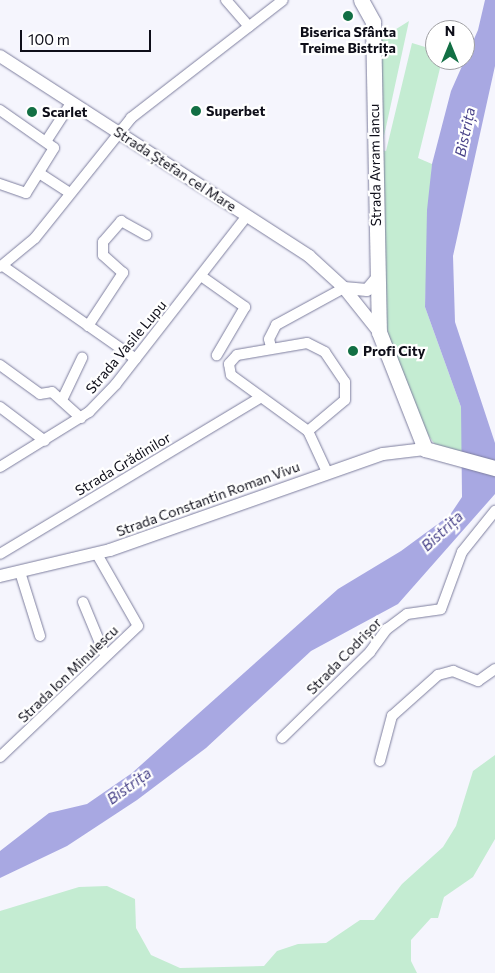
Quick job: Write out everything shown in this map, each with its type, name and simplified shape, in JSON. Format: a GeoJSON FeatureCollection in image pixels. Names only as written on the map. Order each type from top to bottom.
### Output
{"type":"FeatureCollection","features":[{"type":"Feature","properties":{"kind":"main road","name":"Strada Avram Iancu"},"geometry":{"type":"LineString","coordinates":[[361,0],[373,22],[379,332]]}},
{"type":"Feature","properties":{"kind":"main road","name":"Strada Ștefan cel Mare"},"geometry":{"type":"LineString","coordinates":[[379,332],[425,449]]}},
{"type":"Feature","properties":{"kind":"main road"},"geometry":{"type":"LineString","coordinates":[[425,449],[495,468]]}},
{"type":"Feature","properties":{"kind":"street"},"geometry":{"type":"LineString","coordinates":[[226,0],[249,26]]}},
{"type":"Feature","properties":{"kind":"street"},"geometry":{"type":"LineString","coordinates":[[136,359],[2,267],[25,249],[117,132],[283,0]]}},
{"type":"Feature","properties":{"kind":"street","name":"Strada Ștefan cel Mare"},"geometry":{"type":"LineString","coordinates":[[0,56],[309,256],[344,288],[379,332]]}},
{"type":"Feature","properties":{"kind":"street"},"geometry":{"type":"LineString","coordinates":[[47,140],[71,103]]}},
{"type":"Feature","properties":{"kind":"street"},"geometry":{"type":"LineString","coordinates":[[0,110],[47,140],[54,150],[23,194],[0,184]]}},
{"type":"Feature","properties":{"kind":"street"},"geometry":{"type":"LineString","coordinates":[[39,173],[70,193]]}},
{"type":"Feature","properties":{"kind":"street","name":"Strada Vasile Lupu"},"geometry":{"type":"LineString","coordinates":[[0,468],[81,418],[136,359],[247,216]]}},
{"type":"Feature","properties":{"kind":"street"},"geometry":{"type":"LineString","coordinates":[[88,326],[123,273],[103,255],[103,242],[122,221],[146,235]]}},
{"type":"Feature","properties":{"kind":"street"},"geometry":{"type":"LineString","coordinates":[[201,276],[245,307],[217,355]]}},
{"type":"Feature","properties":{"kind":"street"},"geometry":{"type":"LineString","coordinates":[[271,347],[269,339],[276,325],[344,288],[359,292],[377,278]]}},
{"type":"Feature","properties":{"kind":"street"},"geometry":{"type":"LineString","coordinates":[[308,431],[345,400],[344,382],[316,345],[246,350],[229,364],[231,376],[308,431],[327,472]]}},
{"type":"Feature","properties":{"kind":"street"},"geometry":{"type":"LineString","coordinates":[[62,400],[82,358]]}},
{"type":"Feature","properties":{"kind":"street"},"geometry":{"type":"LineString","coordinates":[[0,365],[40,394],[51,391],[81,418]]}},
{"type":"Feature","properties":{"kind":"street","name":"Strada Grădinilor"},"geometry":{"type":"LineString","coordinates":[[0,554],[260,398]]}},
{"type":"Feature","properties":{"kind":"street"},"geometry":{"type":"LineString","coordinates":[[0,407],[45,441]]}},
{"type":"Feature","properties":{"kind":"street","name":"Strada Constantin Roman Vivu"},"geometry":{"type":"LineString","coordinates":[[0,576],[97,554],[383,454],[425,449]]}},
{"type":"Feature","properties":{"kind":"street","name":"Strada Codrișor"},"geometry":{"type":"LineString","coordinates":[[282,738],[370,652],[387,628],[407,614],[441,609],[462,552],[495,511]]}},
{"type":"Feature","properties":{"kind":"street","name":"Strada Ion Minulescu"},"geometry":{"type":"LineString","coordinates":[[0,757],[138,623],[97,554]]}},
{"type":"Feature","properties":{"kind":"street"},"geometry":{"type":"LineString","coordinates":[[20,572],[40,636]]}},
{"type":"Feature","properties":{"kind":"street"},"geometry":{"type":"LineString","coordinates":[[83,602],[104,655]]}},
{"type":"Feature","properties":{"kind":"street"},"geometry":{"type":"LineString","coordinates":[[380,761],[392,716],[438,675],[454,671],[478,681],[495,670]]}},
{"type":"Feature","properties":{"kind":"green space"},"geometry":{"type":"Polygon","coordinates":[[[409,21],[381,150],[386,151],[412,43],[425,47],[425,70],[440,70],[418,158],[432,164],[425,307],[461,407],[465,454],[436,446],[426,432],[389,340],[385,316],[377,41],[409,21]]]}},
{"type":"Feature","properties":{"kind":"green space"},"geometry":{"type":"Polygon","coordinates":[[[495,755],[495,839],[473,877],[444,897],[438,918],[431,918],[411,940],[411,961],[417,973],[0,973],[0,911],[79,887],[107,886],[135,899],[136,928],[151,955],[180,968],[264,966],[277,951],[298,944],[326,943],[360,920],[374,920],[402,884],[443,847],[456,826],[473,771],[495,755]]]}},
{"type":"Feature","properties":{"kind":"water","name":"Bistrița"},"geometry":{"type":"Polygon","coordinates":[[[485,0],[495,0],[495,66],[453,256],[455,322],[495,443],[495,494],[398,604],[311,651],[206,748],[137,800],[67,846],[0,878],[0,851],[49,813],[87,804],[132,773],[338,589],[401,551],[450,515],[462,497],[461,407],[425,307],[427,210],[432,164],[451,91],[460,70],[475,70],[475,37],[485,0]]]}},
{"type":"Feature","properties":{"kind":"place","name":"Biserica Sfânta Treime Bistrița"},"geometry":{"type":"Point","coordinates":[348,16]}},
{"type":"Feature","properties":{"kind":"place","name":"Superbet"},"geometry":{"type":"Point","coordinates":[196,111]}},
{"type":"Feature","properties":{"kind":"place","name":"Scarlet"},"geometry":{"type":"Point","coordinates":[32,112]}},
{"type":"Feature","properties":{"kind":"place","name":"Profi City"},"geometry":{"type":"Point","coordinates":[353,351]}}]}
